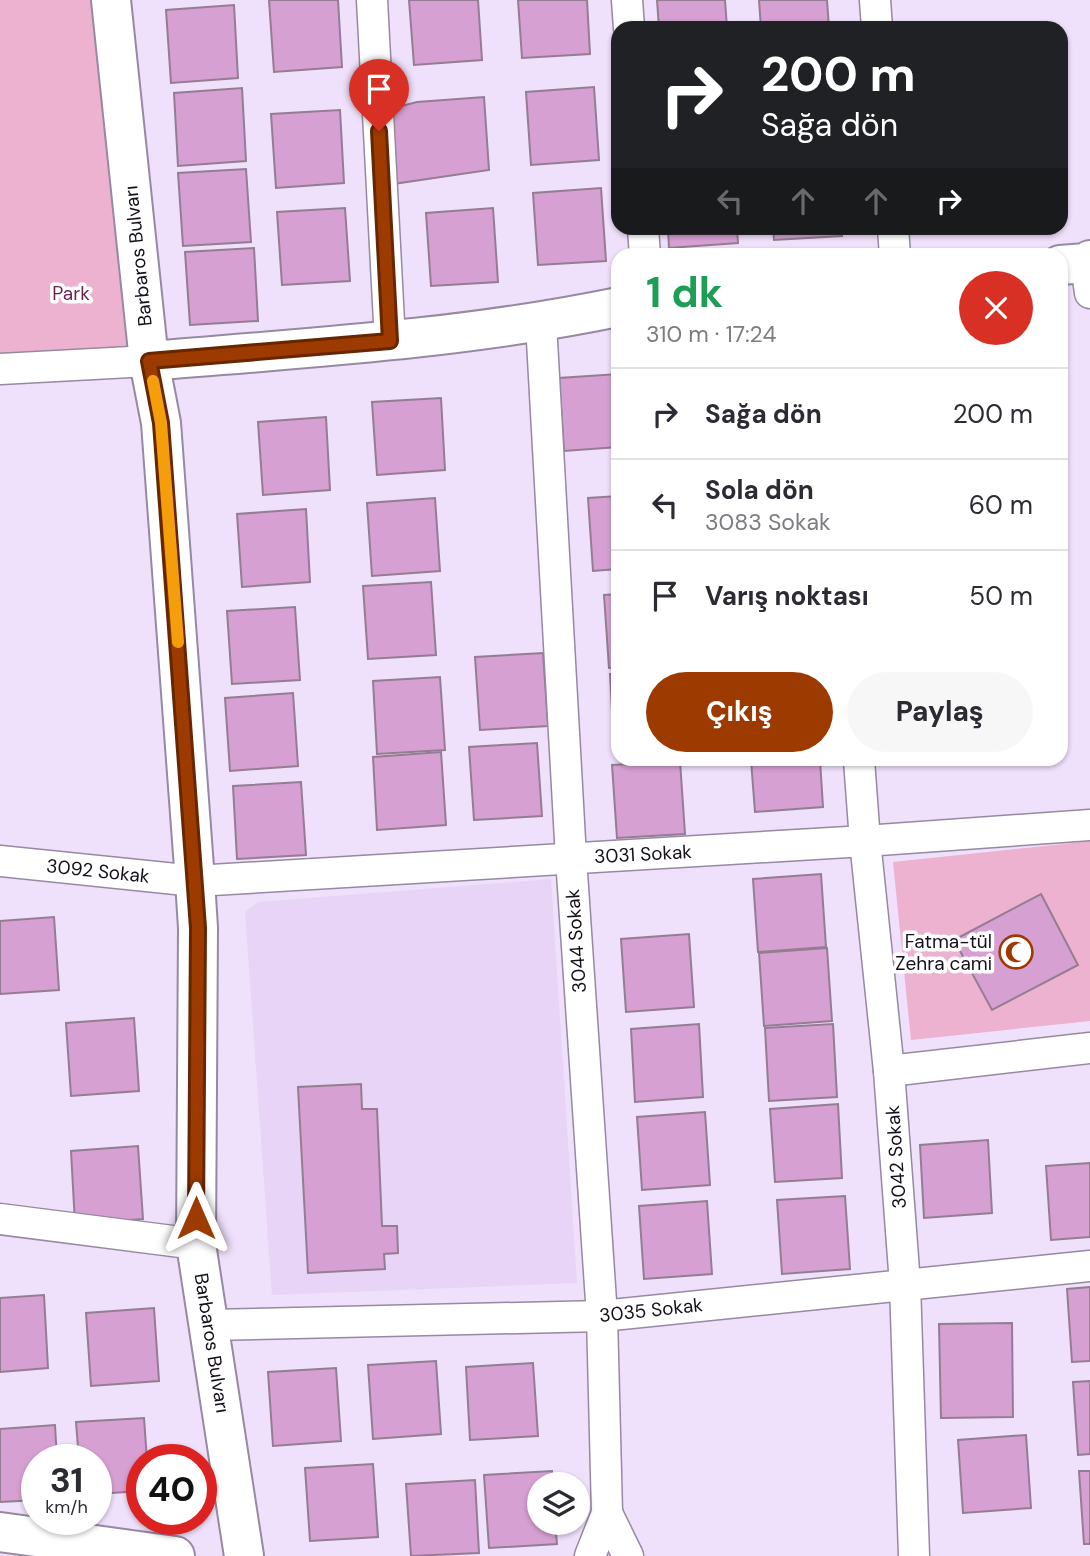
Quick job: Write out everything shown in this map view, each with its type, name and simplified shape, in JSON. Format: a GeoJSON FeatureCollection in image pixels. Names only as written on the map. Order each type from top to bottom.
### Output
{"type":"FeatureCollection","features":[{"type":"Feature","properties":{"kind":"street","name":"Barbaros Bulvarı"},"geometry":{"type":"LineString","coordinates":[[111,0],[149,361],[161,423],[195,881],[198,928],[196,1244],[244,1556]]}},
{"type":"Feature","properties":{"kind":"street"},"geometry":{"type":"LineString","coordinates":[[372,0],[390,341]]}},
{"type":"Feature","properties":{"kind":"street"},"geometry":{"type":"LineString","coordinates":[[627,0],[628,21]]}},
{"type":"Feature","properties":{"kind":"street"},"geometry":{"type":"LineString","coordinates":[[875,0],[876,21]]}},
{"type":"Feature","properties":{"kind":"street"},"geometry":{"type":"LineString","coordinates":[[0,369],[149,361],[390,341],[541,323],[611,308]]}},
{"type":"Feature","properties":{"kind":"street","name":"3044 Sokak"},"geometry":{"type":"LineString","coordinates":[[541,323],[571,858],[602,1316],[607,1513],[590,1556]]}},
{"type":"Feature","properties":{"kind":"street","name":"3042 Sokak"},"geometry":{"type":"LineString","coordinates":[[859,766],[889,1071],[905,1284],[914,1556]]}},
{"type":"Feature","properties":{"kind":"street","name":"3031 Sokak"},"geometry":{"type":"LineString","coordinates":[[195,881],[1090,825]]}},
{"type":"Feature","properties":{"kind":"street","name":"3092 Sokak"},"geometry":{"type":"LineString","coordinates":[[0,861],[195,881]]}},
{"type":"Feature","properties":{"kind":"street"},"geometry":{"type":"LineString","coordinates":[[889,1071],[1090,1048]]}},
{"type":"Feature","properties":{"kind":"street"},"geometry":{"type":"LineString","coordinates":[[0,1219],[196,1244]]}},
{"type":"Feature","properties":{"kind":"street","name":"3035 Sokak"},"geometry":{"type":"LineString","coordinates":[[209,1325],[602,1316],[1090,1266]]}},
{"type":"Feature","properties":{"kind":"street"},"geometry":{"type":"LineString","coordinates":[[607,1513],[628,1556]]}},
{"type":"Feature","properties":{"kind":"street"},"geometry":{"type":"LineString","coordinates":[[8,1540],[175,1556]]}},
{"type":"Feature","properties":{"kind":"shaded area"},"geometry":{"type":"Polygon","coordinates":[[[551,879],[577,1283],[272,1295],[245,912],[258,902],[551,879]]]}},
{"type":"Feature","properties":{"kind":"green space","name":"Park"},"geometry":{"type":"Polygon","coordinates":[[[0,0],[111,0],[149,361],[0,369],[0,0]]]}},
{"type":"Feature","properties":{"kind":"green space"},"geometry":{"type":"Polygon","coordinates":[[[1090,841],[1090,1021],[911,1040],[893,862],[1090,841]]]}},
{"type":"Feature","properties":{"kind":"building"},"geometry":{"type":"Polygon","coordinates":[[[269,0],[338,0],[342,67],[274,72],[269,0]]]}},
{"type":"Feature","properties":{"kind":"building"},"geometry":{"type":"Polygon","coordinates":[[[409,0],[478,0],[482,60],[414,65],[409,0]]]}},
{"type":"Feature","properties":{"kind":"building"},"geometry":{"type":"Polygon","coordinates":[[[518,0],[587,0],[590,54],[522,58],[518,0]]]}},
{"type":"Feature","properties":{"kind":"building"},"geometry":{"type":"Polygon","coordinates":[[[657,0],[725,0],[726,21],[658,21],[657,0]]]}},
{"type":"Feature","properties":{"kind":"building"},"geometry":{"type":"Polygon","coordinates":[[[759,0],[827,0],[828,21],[760,21],[759,0]]]}},
{"type":"Feature","properties":{"kind":"building"},"geometry":{"type":"Polygon","coordinates":[[[234,5],[238,78],[171,83],[166,10],[234,5]]]}},
{"type":"Feature","properties":{"kind":"building"},"geometry":{"type":"Polygon","coordinates":[[[594,87],[599,160],[531,165],[526,92],[594,87]]]}},
{"type":"Feature","properties":{"kind":"building"},"geometry":{"type":"Polygon","coordinates":[[[242,88],[246,161],[178,166],[174,93],[242,88]]]}},
{"type":"Feature","properties":{"kind":"building"},"geometry":{"type":"Polygon","coordinates":[[[484,97],[489,170],[393,184],[393,108],[417,102],[484,97]]]}},
{"type":"Feature","properties":{"kind":"building"},"geometry":{"type":"Polygon","coordinates":[[[340,110],[344,183],[276,188],[271,114],[340,110]]]}},
{"type":"Feature","properties":{"kind":"building"},"geometry":{"type":"Polygon","coordinates":[[[246,169],[251,242],[183,246],[178,173],[246,169]]]}},
{"type":"Feature","properties":{"kind":"building"},"geometry":{"type":"Polygon","coordinates":[[[601,188],[606,261],[538,265],[533,193],[601,188]]]}},
{"type":"Feature","properties":{"kind":"building"},"geometry":{"type":"Polygon","coordinates":[[[345,208],[350,281],[282,285],[277,212],[345,208]]]}},
{"type":"Feature","properties":{"kind":"building"},"geometry":{"type":"Polygon","coordinates":[[[493,208],[498,282],[431,286],[426,213],[493,208]]]}},
{"type":"Feature","properties":{"kind":"building"},"geometry":{"type":"Polygon","coordinates":[[[668,235],[737,235],[738,243],[669,248],[668,235]]]}},
{"type":"Feature","properties":{"kind":"building"},"geometry":{"type":"Polygon","coordinates":[[[774,235],[842,236],[774,240],[774,235]]]}},
{"type":"Feature","properties":{"kind":"building"},"geometry":{"type":"Polygon","coordinates":[[[254,248],[258,321],[190,325],[185,252],[254,248]]]}},
{"type":"Feature","properties":{"kind":"building"},"geometry":{"type":"Polygon","coordinates":[[[611,374],[611,448],[564,451],[559,378],[611,374]]]}},
{"type":"Feature","properties":{"kind":"building"},"geometry":{"type":"Polygon","coordinates":[[[441,398],[445,470],[377,475],[372,402],[441,398]]]}},
{"type":"Feature","properties":{"kind":"building"},"geometry":{"type":"Polygon","coordinates":[[[326,417],[330,490],[263,495],[258,422],[326,417]]]}},
{"type":"Feature","properties":{"kind":"building"},"geometry":{"type":"Polygon","coordinates":[[[611,496],[611,570],[593,571],[588,498],[611,496]]]}},
{"type":"Feature","properties":{"kind":"building"},"geometry":{"type":"Polygon","coordinates":[[[435,498],[440,571],[372,576],[367,503],[435,498]]]}},
{"type":"Feature","properties":{"kind":"building"},"geometry":{"type":"Polygon","coordinates":[[[306,509],[310,582],[242,587],[237,514],[306,509]]]}},
{"type":"Feature","properties":{"kind":"building"},"geometry":{"type":"Polygon","coordinates":[[[431,582],[436,655],[368,659],[363,586],[431,582]]]}},
{"type":"Feature","properties":{"kind":"building"},"geometry":{"type":"Polygon","coordinates":[[[611,594],[609,668],[604,595],[611,594]]]}},
{"type":"Feature","properties":{"kind":"building"},"geometry":{"type":"Polygon","coordinates":[[[295,607],[300,680],[232,684],[227,611],[295,607]]]}},
{"type":"Feature","properties":{"kind":"building"},"geometry":{"type":"Polygon","coordinates":[[[543,653],[548,726],[480,730],[475,657],[543,653]]]}},
{"type":"Feature","properties":{"kind":"building"},"geometry":{"type":"Polygon","coordinates":[[[440,677],[445,750],[377,754],[373,681],[440,677]]]}},
{"type":"Feature","properties":{"kind":"building"},"geometry":{"type":"Polygon","coordinates":[[[293,693],[298,766],[230,771],[225,698],[293,693]]]}},
{"type":"Feature","properties":{"kind":"building"},"geometry":{"type":"Polygon","coordinates":[[[537,743],[542,816],[474,820],[469,747],[537,743]]]}},
{"type":"Feature","properties":{"kind":"building"},"geometry":{"type":"Polygon","coordinates":[[[441,752],[446,825],[377,830],[373,757],[441,752]]]}},
{"type":"Feature","properties":{"kind":"building"},"geometry":{"type":"Polygon","coordinates":[[[612,766],[680,766],[685,834],[617,838],[612,766]]]}},
{"type":"Feature","properties":{"kind":"building"},"geometry":{"type":"Polygon","coordinates":[[[751,766],[820,766],[823,807],[755,812],[751,766]]]}},
{"type":"Feature","properties":{"kind":"building"},"geometry":{"type":"Polygon","coordinates":[[[301,782],[306,855],[237,859],[233,786],[301,782]]]}},
{"type":"Feature","properties":{"kind":"building"},"geometry":{"type":"Polygon","coordinates":[[[821,874],[826,947],[758,952],[753,879],[821,874]]]}},
{"type":"Feature","properties":{"kind":"building","name":"Fatma-tül Zehra cami"},"geometry":{"type":"Polygon","coordinates":[[[1041,894],[1078,965],[992,1010],[954,940],[1041,894]]]}},
{"type":"Feature","properties":{"kind":"building"},"geometry":{"type":"Polygon","coordinates":[[[54,917],[59,990],[0,994],[0,921],[54,917]]]}},
{"type":"Feature","properties":{"kind":"building"},"geometry":{"type":"Polygon","coordinates":[[[689,934],[694,1007],[626,1012],[621,939],[689,934]]]}},
{"type":"Feature","properties":{"kind":"building"},"geometry":{"type":"Polygon","coordinates":[[[827,948],[832,1021],[764,1026],[759,953],[827,948]]]}},
{"type":"Feature","properties":{"kind":"building"},"geometry":{"type":"Polygon","coordinates":[[[134,1018],[139,1091],[71,1096],[66,1023],[134,1018]]]}},
{"type":"Feature","properties":{"kind":"building"},"geometry":{"type":"Polygon","coordinates":[[[699,1024],[703,1097],[635,1102],[631,1029],[699,1024]]]}},
{"type":"Feature","properties":{"kind":"building"},"geometry":{"type":"Polygon","coordinates":[[[833,1024],[837,1097],[769,1101],[765,1028],[833,1024]]]}},
{"type":"Feature","properties":{"kind":"building"},"geometry":{"type":"Polygon","coordinates":[[[361,1084],[362,1109],[377,1109],[382,1226],[397,1226],[398,1253],[384,1254],[385,1269],[308,1273],[298,1087],[361,1084]]]}},
{"type":"Feature","properties":{"kind":"building"},"geometry":{"type":"Polygon","coordinates":[[[838,1104],[842,1178],[775,1182],[770,1109],[838,1104]]]}},
{"type":"Feature","properties":{"kind":"building"},"geometry":{"type":"Polygon","coordinates":[[[705,1112],[710,1185],[642,1190],[637,1117],[705,1112]]]}},
{"type":"Feature","properties":{"kind":"building"},"geometry":{"type":"Polygon","coordinates":[[[988,1140],[992,1213],[924,1218],[920,1145],[988,1140]]]}},
{"type":"Feature","properties":{"kind":"building"},"geometry":{"type":"Polygon","coordinates":[[[138,1146],[143,1219],[75,1224],[71,1151],[138,1146]]]}},
{"type":"Feature","properties":{"kind":"building"},"geometry":{"type":"Polygon","coordinates":[[[1090,1163],[1090,1237],[1051,1240],[1046,1166],[1090,1163]]]}},
{"type":"Feature","properties":{"kind":"building"},"geometry":{"type":"Polygon","coordinates":[[[845,1196],[850,1269],[782,1274],[777,1200],[845,1196]]]}},
{"type":"Feature","properties":{"kind":"building"},"geometry":{"type":"Polygon","coordinates":[[[707,1201],[712,1274],[644,1279],[639,1206],[707,1201]]]}},
{"type":"Feature","properties":{"kind":"building"},"geometry":{"type":"Polygon","coordinates":[[[1090,1287],[1090,1361],[1072,1362],[1067,1289],[1090,1287]]]}},
{"type":"Feature","properties":{"kind":"building"},"geometry":{"type":"Polygon","coordinates":[[[44,1295],[48,1368],[0,1372],[0,1298],[44,1295]]]}},
{"type":"Feature","properties":{"kind":"building"},"geometry":{"type":"Polygon","coordinates":[[[154,1308],[159,1381],[91,1386],[86,1313],[154,1308]]]}},
{"type":"Feature","properties":{"kind":"building"},"geometry":{"type":"Polygon","coordinates":[[[1012,1323],[1013,1417],[941,1418],[939,1324],[1012,1323]]]}},
{"type":"Feature","properties":{"kind":"building"},"geometry":{"type":"Polygon","coordinates":[[[436,1361],[441,1434],[373,1439],[368,1365],[436,1361]]]}},
{"type":"Feature","properties":{"kind":"building"},"geometry":{"type":"Polygon","coordinates":[[[533,1363],[538,1436],[470,1440],[466,1367],[533,1363]]]}},
{"type":"Feature","properties":{"kind":"building"},"geometry":{"type":"Polygon","coordinates":[[[336,1368],[341,1441],[273,1446],[268,1372],[336,1368]]]}},
{"type":"Feature","properties":{"kind":"building"},"geometry":{"type":"Polygon","coordinates":[[[1090,1381],[1090,1454],[1078,1455],[1073,1382],[1090,1381]]]}},
{"type":"Feature","properties":{"kind":"building"},"geometry":{"type":"Polygon","coordinates":[[[144,1418],[146,1444],[126,1444],[126,1492],[112,1493],[112,1444],[78,1444],[76,1422],[144,1418]]]}},
{"type":"Feature","properties":{"kind":"building"},"geometry":{"type":"Polygon","coordinates":[[[55,1425],[56,1444],[21,1444],[21,1501],[0,1502],[0,1429],[55,1425]]]}},
{"type":"Feature","properties":{"kind":"building"},"geometry":{"type":"Polygon","coordinates":[[[1026,1435],[1031,1508],[963,1513],[958,1440],[1026,1435]]]}},
{"type":"Feature","properties":{"kind":"building"},"geometry":{"type":"Polygon","coordinates":[[[373,1464],[378,1537],[310,1541],[305,1468],[373,1464]]]}},
{"type":"Feature","properties":{"kind":"building"},"geometry":{"type":"Polygon","coordinates":[[[1079,1471],[1090,1471],[1090,1544],[1084,1544],[1079,1471]]]}},
{"type":"Feature","properties":{"kind":"building"},"geometry":{"type":"Polygon","coordinates":[[[527,1472],[527,1535],[556,1535],[557,1544],[489,1548],[484,1475],[527,1472]]]}},
{"type":"Feature","properties":{"kind":"building"},"geometry":{"type":"Polygon","coordinates":[[[475,1480],[479,1553],[411,1556],[406,1484],[475,1480]]]}},
{"type":"Feature","properties":{"kind":"slow traffic"},"geometry":{"type":"LineString","coordinates":[[153,381],[161,423],[178,642]]}},
{"type":"Feature","properties":{"kind":"place","name":"Fatma-tül Zehra cami"},"geometry":{"type":"Point","coordinates":[1016,952]}},
{"type":"Feature","properties":{"kind":"route"},"geometry":{"type":"LineString","coordinates":[[196,1218],[198,928],[161,423],[149,361],[390,341],[379,131]]}}]}
